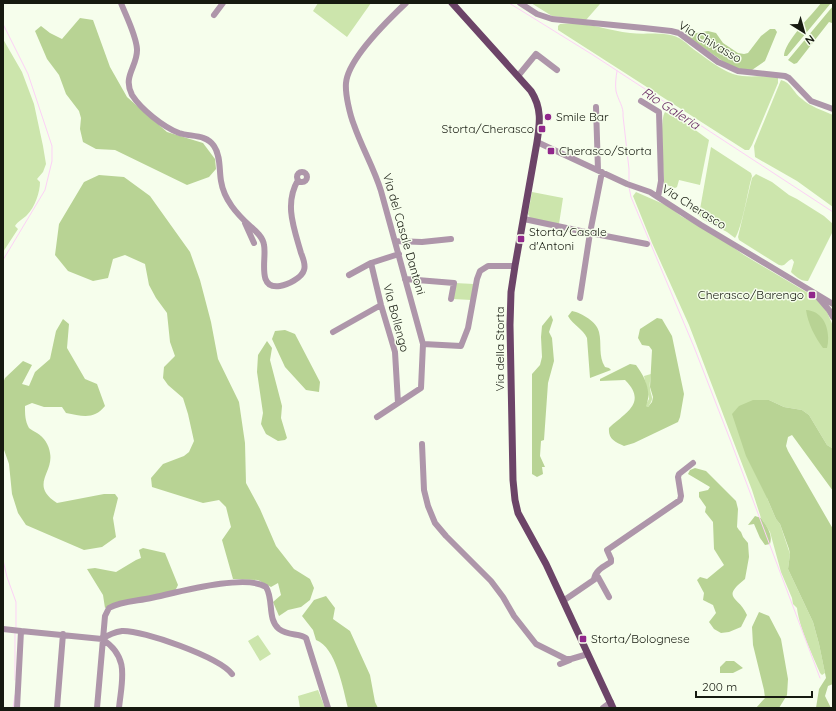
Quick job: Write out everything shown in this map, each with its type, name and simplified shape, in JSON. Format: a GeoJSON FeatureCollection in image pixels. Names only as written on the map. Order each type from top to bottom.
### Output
{"type":"FeatureCollection","features":[{"type":"Feature","properties":{"kind":"main road","name":"Via della Storta"},"geometry":{"type":"LineString","coordinates":[[452,3],[531,91],[538,104],[540,117],[537,142],[511,292],[510,326],[513,478],[515,500],[518,513],[546,564],[612,705]]}},
{"type":"Feature","properties":{"kind":"street"},"geometry":{"type":"LineString","coordinates":[[121,3],[137,46],[136,58],[129,76],[129,84],[132,94],[146,110],[164,125],[183,134],[202,137],[212,143],[218,153],[221,181],[229,202],[243,220],[259,235],[264,243],[264,275],[268,283],[273,286],[281,286],[300,276],[304,272],[305,266],[293,225],[291,208],[292,195],[298,180]]}},
{"type":"Feature","properties":{"kind":"street"},"geometry":{"type":"LineString","coordinates":[[214,15],[223,3]]}},
{"type":"Feature","properties":{"kind":"street","name":"Via del Casale Dantoni"},"geometry":{"type":"LineString","coordinates":[[398,403],[421,388],[423,344],[378,180],[354,125],[346,93],[346,82],[352,67],[363,50],[379,30],[406,3]]}},
{"type":"Feature","properties":{"kind":"street","name":"Via Chivasso"},"geometry":{"type":"LineString","coordinates":[[520,3],[537,14],[552,19],[679,33],[718,62],[738,71],[785,76],[789,78],[811,101],[833,109]]}},
{"type":"Feature","properties":{"kind":"street"},"geometry":{"type":"LineString","coordinates":[[518,76],[536,54],[557,70]]}},
{"type":"Feature","properties":{"kind":"street"},"geometry":{"type":"LineString","coordinates":[[641,101],[660,112],[662,181],[658,197]]}},
{"type":"Feature","properties":{"kind":"street"},"geometry":{"type":"LineString","coordinates":[[580,298],[600,171],[596,107]]}},
{"type":"Feature","properties":{"kind":"street","name":"Via Cherasco"},"geometry":{"type":"LineString","coordinates":[[537,142],[630,185],[650,192],[708,229],[833,304]]}},
{"type":"Feature","properties":{"kind":"street"},"geometry":{"type":"LineString","coordinates":[[524,219],[590,234],[647,244]]}},
{"type":"Feature","properties":{"kind":"street"},"geometry":{"type":"LineString","coordinates":[[243,220],[254,242]]}},
{"type":"Feature","properties":{"kind":"street"},"geometry":{"type":"LineString","coordinates":[[395,241],[422,242],[451,239]]}},
{"type":"Feature","properties":{"kind":"street"},"geometry":{"type":"LineString","coordinates":[[349,275],[371,263],[399,254]]}},
{"type":"Feature","properties":{"kind":"street","name":"Via Bollengo"},"geometry":{"type":"LineString","coordinates":[[371,263],[381,305],[395,352],[398,403]]}},
{"type":"Feature","properties":{"kind":"street"},"geometry":{"type":"LineString","coordinates":[[423,344],[461,346],[468,328],[477,279],[480,271],[488,266],[515,266]]}},
{"type":"Feature","properties":{"kind":"street"},"geometry":{"type":"LineString","coordinates":[[405,279],[454,283],[452,299]]}},
{"type":"Feature","properties":{"kind":"street"},"geometry":{"type":"LineString","coordinates":[[813,292],[829,310],[833,317]]}},
{"type":"Feature","properties":{"kind":"street"},"geometry":{"type":"LineString","coordinates":[[333,332],[381,305]]}},
{"type":"Feature","properties":{"kind":"street"},"geometry":{"type":"LineString","coordinates":[[377,417],[398,403]]}},
{"type":"Feature","properties":{"kind":"street"},"geometry":{"type":"LineString","coordinates":[[422,444],[424,490],[428,506],[435,523],[491,581],[503,597],[514,616],[536,644],[563,658],[570,660],[574,659]]}},
{"type":"Feature","properties":{"kind":"street"},"geometry":{"type":"LineString","coordinates":[[594,579],[598,570],[610,562],[611,559],[607,550],[680,500],[679,474],[693,463]]}},
{"type":"Feature","properties":{"kind":"street"},"geometry":{"type":"LineString","coordinates":[[563,601],[598,577],[608,597]]}},
{"type":"Feature","properties":{"kind":"street"},"geometry":{"type":"LineString","coordinates":[[97,708],[105,614],[111,606],[195,588],[235,583],[257,584],[266,587],[273,619],[277,627],[286,633],[305,637],[328,708]]}},
{"type":"Feature","properties":{"kind":"street"},"geometry":{"type":"LineString","coordinates":[[3,629],[102,639],[115,649],[121,661],[122,675],[119,708]]}},
{"type":"Feature","properties":{"kind":"street"},"geometry":{"type":"LineString","coordinates":[[18,708],[20,631]]}},
{"type":"Feature","properties":{"kind":"street"},"geometry":{"type":"LineString","coordinates":[[102,639],[113,633],[123,631],[148,636],[207,656],[224,666],[232,674]]}},
{"type":"Feature","properties":{"kind":"street"},"geometry":{"type":"LineString","coordinates":[[57,708],[63,634]]}},
{"type":"Feature","properties":{"kind":"street"},"geometry":{"type":"LineString","coordinates":[[560,664],[588,654]]}},
{"type":"Feature","properties":{"kind":"street"},"geometry":{"type":"LineString","coordinates":[[603,708],[612,705]]}},
{"type":"Feature","properties":{"kind":"green space"},"geometry":{"type":"Polygon","coordinates":[[[318,3],[371,3],[347,37],[313,11],[318,3]]]}},
{"type":"Feature","properties":{"kind":"green space"},"geometry":{"type":"Polygon","coordinates":[[[531,3],[600,4],[586,20],[552,16],[531,3]]]}},
{"type":"Feature","properties":{"kind":"green space"},"geometry":{"type":"Polygon","coordinates":[[[821,3],[831,3],[787,56],[784,56],[785,50],[793,36],[821,3]]]}},
{"type":"Feature","properties":{"kind":"green space"},"geometry":{"type":"Polygon","coordinates":[[[833,6],[833,28],[832,23],[829,22],[797,63],[794,64],[788,60],[833,6]]]}},
{"type":"Feature","properties":{"kind":"green space"},"geometry":{"type":"Polygon","coordinates":[[[80,18],[93,20],[110,67],[127,97],[167,132],[203,143],[215,159],[216,169],[209,177],[187,185],[115,150],[96,149],[83,142],[80,129],[81,118],[79,111],[66,94],[59,75],[47,59],[35,31],[41,26],[50,33],[62,39],[80,18]]]}},
{"type":"Feature","properties":{"kind":"green space"},"geometry":{"type":"Polygon","coordinates":[[[569,23],[595,26],[636,34],[661,34],[673,36],[679,38],[714,64],[733,74],[778,78],[778,83],[749,150],[745,150],[558,30],[558,26],[560,24],[569,23]]]}},
{"type":"Feature","properties":{"kind":"green space"},"geometry":{"type":"Polygon","coordinates":[[[770,29],[775,29],[777,32],[765,61],[752,70],[743,71],[731,67],[685,35],[708,31],[716,33],[723,43],[738,53],[744,54],[748,53],[761,36],[770,29]]]}},
{"type":"Feature","properties":{"kind":"green space"},"geometry":{"type":"Polygon","coordinates":[[[3,39],[22,72],[34,104],[46,164],[43,172],[37,179],[40,182],[40,186],[35,204],[30,212],[15,226],[18,229],[3,252],[3,39]]]}},
{"type":"Feature","properties":{"kind":"green space"},"geometry":{"type":"Polygon","coordinates":[[[781,80],[787,83],[805,102],[833,115],[833,207],[797,181],[755,157],[754,146],[781,80]]]}},
{"type":"Feature","properties":{"kind":"green space"},"geometry":{"type":"Polygon","coordinates":[[[665,112],[687,124],[709,140],[700,185],[679,180],[677,187],[675,188],[664,184],[662,125],[665,112]]]}},
{"type":"Feature","properties":{"kind":"green space"},"geometry":{"type":"Polygon","coordinates":[[[711,147],[751,173],[752,176],[738,233],[735,238],[727,232],[702,219],[699,215],[711,147]]]}},
{"type":"Feature","properties":{"kind":"green space"},"geometry":{"type":"Polygon","coordinates":[[[756,174],[772,182],[789,195],[824,216],[833,224],[833,231],[808,281],[801,280],[791,272],[794,262],[792,259],[785,265],[779,265],[739,240],[738,237],[752,178],[756,174]]]}},
{"type":"Feature","properties":{"kind":"green space"},"geometry":{"type":"Polygon","coordinates":[[[99,175],[124,177],[150,196],[190,252],[200,280],[211,322],[218,359],[239,402],[245,443],[246,483],[260,509],[276,546],[294,569],[310,579],[314,588],[310,600],[301,607],[288,610],[279,616],[273,602],[281,595],[278,583],[271,587],[258,580],[233,579],[222,540],[231,527],[226,507],[219,500],[203,503],[152,487],[151,478],[163,464],[184,456],[189,452],[194,441],[183,398],[168,385],[163,378],[164,367],[175,356],[170,342],[167,313],[149,285],[145,264],[125,255],[113,259],[108,278],[93,281],[68,271],[55,255],[59,224],[84,182],[99,175]]]}},
{"type":"Feature","properties":{"kind":"green space"},"geometry":{"type":"Polygon","coordinates":[[[532,192],[563,198],[559,224],[530,218],[528,214],[532,192]]]}},
{"type":"Feature","properties":{"kind":"green space"},"geometry":{"type":"Polygon","coordinates":[[[636,192],[668,206],[681,216],[714,234],[744,255],[808,293],[824,305],[833,326],[833,447],[832,448],[827,445],[809,415],[802,410],[784,407],[769,400],[767,498],[776,519],[780,524],[790,554],[788,569],[813,622],[825,673],[822,675],[806,640],[800,624],[797,608],[793,604],[781,572],[770,532],[761,518],[752,490],[689,325],[652,243],[633,196],[636,192]]]}},
{"type":"Feature","properties":{"kind":"green space"},"geometry":{"type":"Polygon","coordinates":[[[455,283],[474,284],[471,300],[453,299],[455,283]]]}},
{"type":"Feature","properties":{"kind":"green space"},"geometry":{"type":"Polygon","coordinates":[[[806,310],[813,311],[818,314],[825,323],[828,335],[827,348],[823,348],[815,335],[808,320],[806,310]]]}},
{"type":"Feature","properties":{"kind":"green space"},"geometry":{"type":"Polygon","coordinates":[[[572,311],[588,318],[598,328],[603,363],[605,367],[611,370],[590,378],[587,338],[568,316],[572,311]]]}},
{"type":"Feature","properties":{"kind":"green space"},"geometry":{"type":"Polygon","coordinates":[[[551,315],[553,320],[549,332],[552,338],[554,361],[548,383],[544,440],[541,441],[540,456],[545,467],[542,467],[543,474],[537,477],[532,474],[532,374],[540,365],[542,357],[542,326],[551,315]]]}},
{"type":"Feature","properties":{"kind":"green space"},"geometry":{"type":"Polygon","coordinates":[[[657,318],[662,319],[672,336],[684,394],[680,417],[678,422],[634,443],[624,446],[611,437],[609,428],[632,407],[634,395],[632,388],[625,380],[600,381],[600,379],[630,364],[636,365],[647,385],[648,401],[646,406],[648,407],[652,402],[653,397],[650,387],[652,350],[649,346],[642,345],[638,338],[640,329],[657,318]]]}},
{"type":"Feature","properties":{"kind":"green space"},"geometry":{"type":"Polygon","coordinates":[[[63,319],[69,324],[67,348],[85,379],[97,384],[105,406],[97,413],[82,416],[66,413],[62,407],[44,407],[32,403],[25,406],[25,415],[29,428],[40,435],[49,447],[50,460],[44,479],[44,485],[49,497],[57,503],[104,494],[115,494],[118,498],[113,518],[116,537],[102,547],[84,550],[26,525],[18,513],[12,494],[9,464],[3,447],[3,383],[5,378],[23,361],[32,365],[22,384],[29,386],[35,372],[50,359],[56,331],[63,319]]]}},
{"type":"Feature","properties":{"kind":"green space"},"geometry":{"type":"Polygon","coordinates":[[[285,330],[295,334],[320,382],[319,392],[306,390],[285,367],[272,339],[275,331],[285,330]]]}},
{"type":"Feature","properties":{"kind":"green space"},"geometry":{"type":"Polygon","coordinates":[[[267,341],[272,348],[270,360],[282,406],[281,418],[287,438],[285,440],[278,441],[266,434],[261,424],[263,413],[257,372],[258,355],[267,341]]]}},
{"type":"Feature","properties":{"kind":"green space"},"geometry":{"type":"Polygon","coordinates":[[[651,374],[650,386],[652,399],[648,407],[645,406],[649,399],[644,376],[651,374]]]}},
{"type":"Feature","properties":{"kind":"green space"},"geometry":{"type":"Polygon","coordinates":[[[753,400],[769,400],[784,407],[802,410],[809,415],[827,445],[832,448],[833,447],[833,491],[792,435],[788,437],[786,446],[833,529],[833,684],[828,686],[825,696],[831,708],[816,708],[819,689],[826,678],[813,622],[788,569],[790,554],[780,524],[776,519],[746,456],[732,414],[739,406],[753,400]]]}},
{"type":"Feature","properties":{"kind":"green space"},"geometry":{"type":"Polygon","coordinates":[[[695,468],[706,471],[736,501],[738,509],[737,527],[748,543],[749,557],[745,579],[734,590],[733,594],[747,615],[741,627],[729,632],[721,633],[714,629],[709,622],[716,613],[713,605],[703,600],[704,593],[697,580],[700,577],[707,579],[724,565],[714,549],[713,522],[705,512],[706,507],[699,497],[699,492],[708,490],[710,487],[688,474],[690,470],[695,468]]]}},
{"type":"Feature","properties":{"kind":"green space"},"geometry":{"type":"Polygon","coordinates":[[[755,516],[761,518],[767,528],[771,537],[770,544],[765,545],[754,524],[748,525],[755,516]]]}},
{"type":"Feature","properties":{"kind":"green space"},"geometry":{"type":"Polygon","coordinates":[[[143,548],[165,553],[178,585],[175,591],[105,608],[103,595],[87,569],[95,568],[116,572],[141,558],[139,550],[143,548]]]}},
{"type":"Feature","properties":{"kind":"green space"},"geometry":{"type":"Polygon","coordinates":[[[326,596],[335,608],[333,619],[350,631],[370,675],[375,702],[378,708],[348,708],[334,660],[323,644],[316,640],[313,630],[302,616],[314,600],[326,596]]]}},
{"type":"Feature","properties":{"kind":"green space"},"geometry":{"type":"Polygon","coordinates":[[[759,612],[769,616],[781,639],[788,679],[787,695],[779,708],[756,708],[765,698],[753,645],[752,627],[759,612]]]}},
{"type":"Feature","properties":{"kind":"green space"},"geometry":{"type":"Polygon","coordinates":[[[258,635],[271,654],[260,661],[248,641],[258,635]]]}},
{"type":"Feature","properties":{"kind":"green space"},"geometry":{"type":"Polygon","coordinates":[[[726,661],[734,661],[743,668],[733,673],[720,673],[720,667],[726,661]]]}},
{"type":"Feature","properties":{"kind":"green space"},"geometry":{"type":"Polygon","coordinates":[[[318,690],[325,708],[300,708],[298,696],[318,690]]]}},
{"type":"Feature","properties":{"kind":"waterway","name":"Rio Galeria"},"geometry":{"type":"LineString","coordinates":[[509,3],[593,55],[833,212]]}},
{"type":"Feature","properties":{"kind":"waterway"},"geometry":{"type":"LineString","coordinates":[[3,24],[28,74],[52,146],[52,161],[45,190],[3,260]]}},
{"type":"Feature","properties":{"kind":"waterway"},"geometry":{"type":"LineString","coordinates":[[617,71],[616,89],[623,113],[629,181]]}},
{"type":"Feature","properties":{"kind":"waterway"},"geometry":{"type":"LineString","coordinates":[[629,187],[631,197],[694,347],[731,442],[820,678]]}},
{"type":"Feature","properties":{"kind":"waterway"},"geometry":{"type":"LineString","coordinates":[[3,560],[7,577],[16,602],[16,628]]}},
{"type":"Feature","properties":{"kind":"waterway"},"geometry":{"type":"LineString","coordinates":[[15,633],[15,680]]}},
{"type":"Feature","properties":{"kind":"waterway"},"geometry":{"type":"LineString","coordinates":[[13,708],[15,695]]}},
{"type":"Feature","properties":{"kind":"place","name":"Smile Bar"},"geometry":{"type":"Point","coordinates":[548,117]}},
{"type":"Feature","properties":{"kind":"place","name":"Storta/Cherasco"},"geometry":{"type":"Point","coordinates":[542,129]}},
{"type":"Feature","properties":{"kind":"place","name":"Cherasco/Storta"},"geometry":{"type":"Point","coordinates":[551,151]}},
{"type":"Feature","properties":{"kind":"place","name":"Storta/Casale d'Antoni"},"geometry":{"type":"Point","coordinates":[521,239]}},
{"type":"Feature","properties":{"kind":"place","name":"Cherasco/Barengo"},"geometry":{"type":"Point","coordinates":[812,295]}},
{"type":"Feature","properties":{"kind":"place","name":"Storta/Bolognese"},"geometry":{"type":"Point","coordinates":[583,639]}}]}
